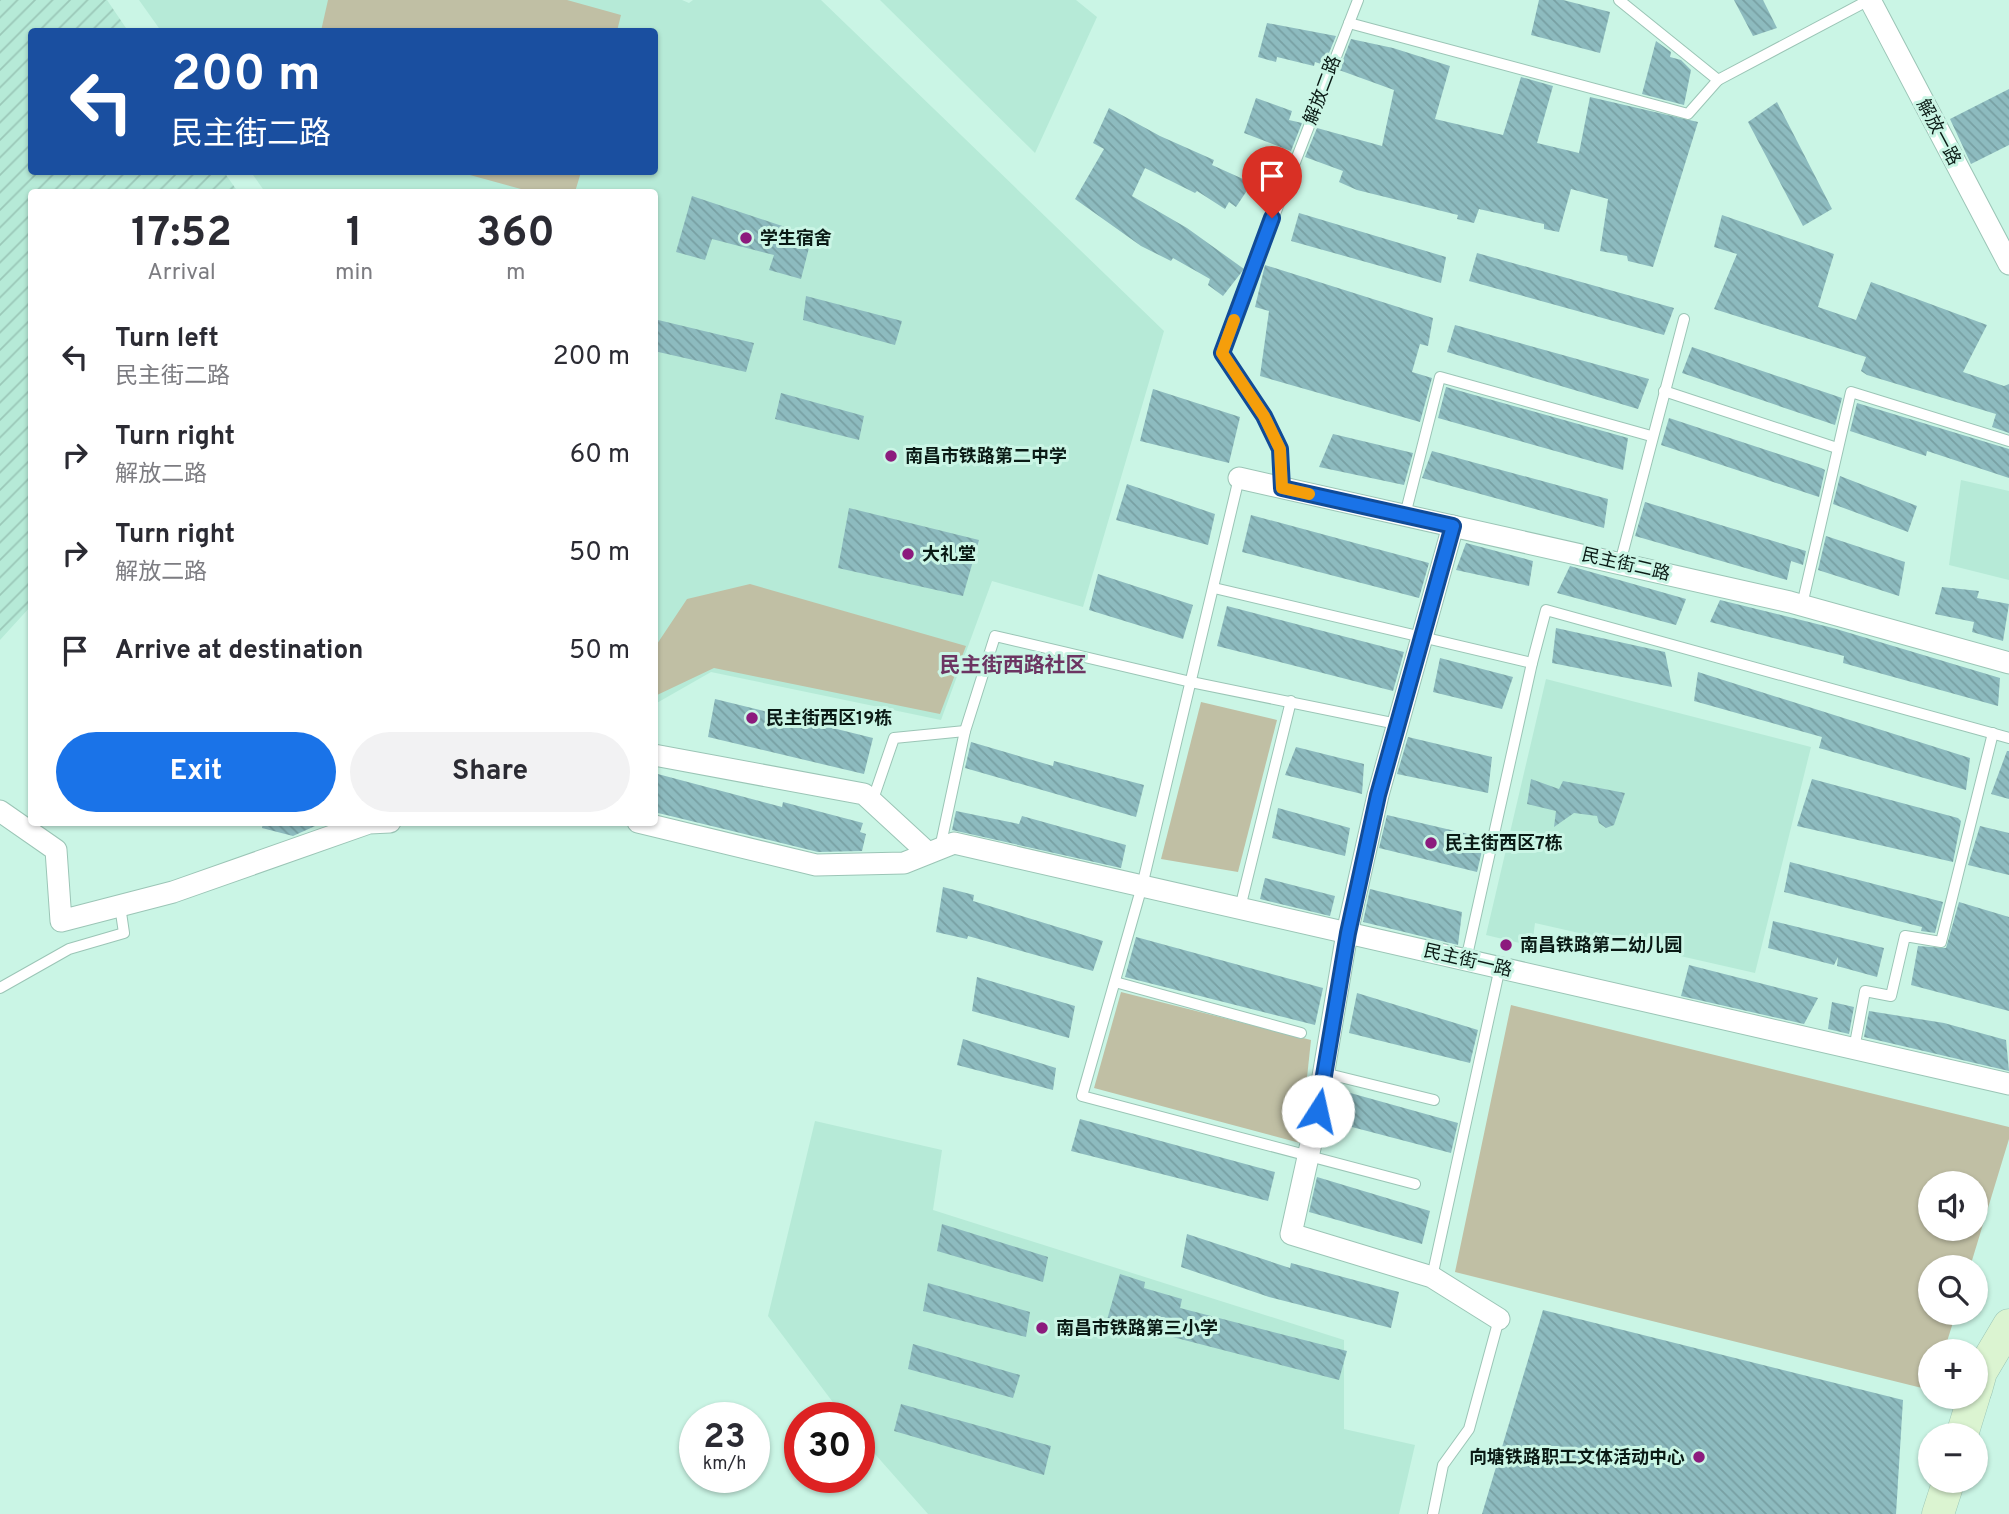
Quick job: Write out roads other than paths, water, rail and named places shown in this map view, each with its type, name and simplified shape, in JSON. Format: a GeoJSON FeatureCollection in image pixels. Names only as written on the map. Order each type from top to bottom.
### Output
{"type":"FeatureCollection","features":[{"type":"Feature","properties":{"kind":"street","name":"解放一路"},"geometry":{"type":"LineString","coordinates":[[1869,0],[2009,264]]}},
{"type":"Feature","properties":{"kind":"street","name":"民主街二路"},"geometry":{"type":"LineString","coordinates":[[1239,478],[1802,605],[2009,663]]}},
{"type":"Feature","properties":{"kind":"street"},"geometry":{"type":"LineString","coordinates":[[1453,526],[1378,795],[1348,933],[1324,1073],[1291,1234],[1432,1277],[1499,1319]]}},
{"type":"Feature","properties":{"kind":"street"},"geometry":{"type":"LineString","coordinates":[[658,756],[864,794],[934,851]]}},
{"type":"Feature","properties":{"kind":"street"},"geometry":{"type":"LineString","coordinates":[[0,811],[56,850],[61,921],[173,892],[360,826]]}},
{"type":"Feature","properties":{"kind":"street","name":"民主街一路"},"geometry":{"type":"LineString","coordinates":[[655,826],[816,865],[904,863],[954,843],[2009,1084]]}},
{"type":"Feature","properties":{"kind":"street"},"geometry":{"type":"LineString","coordinates":[[1988,1362],[2009,1325]]}},
{"type":"Feature","properties":{"kind":"street"},"geometry":{"type":"LineString","coordinates":[[1938,1514],[1944,1493]]}},
{"type":"Feature","properties":{"kind":"lane","name":"解放二路"},"geometry":{"type":"LineString","coordinates":[[1282,488],[1280,449],[1264,416],[1222,353],[1358,0]]}},
{"type":"Feature","properties":{"kind":"lane"},"geometry":{"type":"LineString","coordinates":[[1619,0],[1718,80]]}},
{"type":"Feature","properties":{"kind":"lane"},"geometry":{"type":"LineString","coordinates":[[1349,23],[1688,114],[1718,80],[1869,0]]}},
{"type":"Feature","properties":{"kind":"lane"},"geometry":{"type":"LineString","coordinates":[[1620,563],[1651,436],[1685,319]]}},
{"type":"Feature","properties":{"kind":"lane"},"geometry":{"type":"LineString","coordinates":[[1405,515],[1440,377],[1651,436]]}},
{"type":"Feature","properties":{"kind":"lane"},"geometry":{"type":"LineString","coordinates":[[1664,391],[1838,448]]}},
{"type":"Feature","properties":{"kind":"lane"},"geometry":{"type":"LineString","coordinates":[[1802,605],[1851,392],[2009,441]]}},
{"type":"Feature","properties":{"kind":"lane"},"geometry":{"type":"LineString","coordinates":[[1239,478],[1142,886],[1082,1096],[1415,1184]]}},
{"type":"Feature","properties":{"kind":"lane"},"geometry":{"type":"LineString","coordinates":[[1214,588],[1532,663]]}},
{"type":"Feature","properties":{"kind":"lane"},"geometry":{"type":"LineString","coordinates":[[1466,960],[1546,610],[2009,738]]}},
{"type":"Feature","properties":{"kind":"lane"},"geometry":{"type":"LineString","coordinates":[[934,851],[965,731],[995,636],[1192,682],[1397,724]]}},
{"type":"Feature","properties":{"kind":"lane"},"geometry":{"type":"LineString","coordinates":[[1240,908],[1291,701]]}},
{"type":"Feature","properties":{"kind":"lane"},"geometry":{"type":"LineString","coordinates":[[872,802],[894,738],[965,731]]}},
{"type":"Feature","properties":{"kind":"lane"},"geometry":{"type":"LineString","coordinates":[[1854,1049],[1865,991],[1891,996],[1905,936],[1941,942],[1993,733]]}},
{"type":"Feature","properties":{"kind":"lane"},"geometry":{"type":"LineString","coordinates":[[0,988],[69,949],[124,933],[120,906]]}},
{"type":"Feature","properties":{"kind":"lane"},"geometry":{"type":"LineString","coordinates":[[1432,1277],[1500,967]]}},
{"type":"Feature","properties":{"kind":"lane"},"geometry":{"type":"LineString","coordinates":[[1115,982],[1301,1033]]}},
{"type":"Feature","properties":{"kind":"lane"},"geometry":{"type":"LineString","coordinates":[[1324,1073],[1434,1100]]}},
{"type":"Feature","properties":{"kind":"lane"},"geometry":{"type":"LineString","coordinates":[[1433,1514],[1443,1465],[1469,1429],[1499,1319]]}},
{"type":"Feature","properties":{"kind":"place","name":"学生宿舍"},"geometry":{"type":"Point","coordinates":[746,238]}},
{"type":"Feature","properties":{"kind":"place","name":"南昌市铁路第二中学"},"geometry":{"type":"Point","coordinates":[891,456]}},
{"type":"Feature","properties":{"kind":"place","name":"大礼堂"},"geometry":{"type":"Point","coordinates":[908,554]}},
{"type":"Feature","properties":{"kind":"place","name":"民主街西区19栋"},"geometry":{"type":"Point","coordinates":[752,718]}},
{"type":"Feature","properties":{"kind":"place","name":"民主街西区7栋"},"geometry":{"type":"Point","coordinates":[1431,843]}},
{"type":"Feature","properties":{"kind":"place","name":"南昌铁路第二幼儿园"},"geometry":{"type":"Point","coordinates":[1506,945]}},
{"type":"Feature","properties":{"kind":"place","name":"南昌市铁路第三小学"},"geometry":{"type":"Point","coordinates":[1042,1328]}},
{"type":"Feature","properties":{"kind":"place","name":"向塘铁路职工文体活动中心"},"geometry":{"type":"Point","coordinates":[1699,1457]}},
{"type":"Feature","properties":{"kind":"district","name":"民主街西路社区"},"geometry":{"type":"Point","coordinates":[1013,665]}}]}
